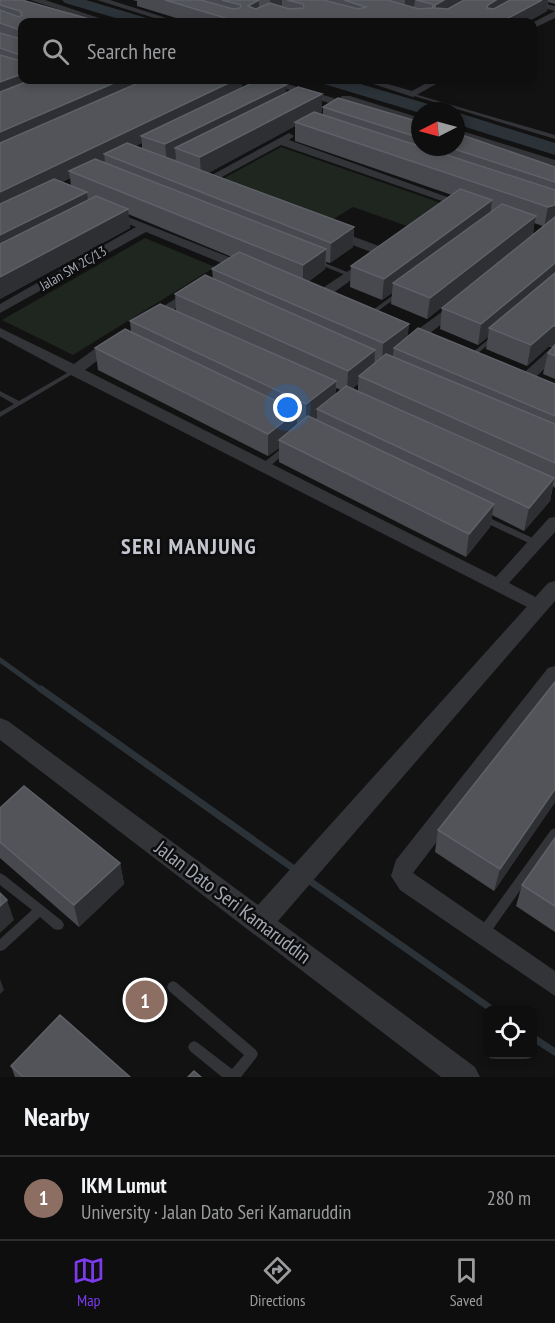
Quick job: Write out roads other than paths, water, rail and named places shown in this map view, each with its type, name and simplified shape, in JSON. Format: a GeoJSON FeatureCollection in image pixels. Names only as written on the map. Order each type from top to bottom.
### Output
{"type":"FeatureCollection","features":[{"type":"Feature","properties":{"kind":"street"},"geometry":{"type":"LineString","coordinates":[[101,0],[161,18]]}},
{"type":"Feature","properties":{"kind":"street"},"geometry":{"type":"LineString","coordinates":[[119,6],[133,0]]}},
{"type":"Feature","properties":{"kind":"street"},"geometry":{"type":"LineString","coordinates":[[30,2],[74,18]]}},
{"type":"Feature","properties":{"kind":"street"},"geometry":{"type":"LineString","coordinates":[[30,2],[91,18]]}},
{"type":"Feature","properties":{"kind":"street"},"geometry":{"type":"LineString","coordinates":[[523,2],[555,9]]}},
{"type":"Feature","properties":{"kind":"street"},"geometry":{"type":"LineString","coordinates":[[537,24],[555,14]]}},
{"type":"Feature","properties":{"kind":"street"},"geometry":{"type":"LineString","coordinates":[[273,84],[333,112],[368,120]]}},
{"type":"Feature","properties":{"kind":"street"},"geometry":{"type":"LineString","coordinates":[[274,84],[411,126]]}},
{"type":"Feature","properties":{"kind":"street"},"geometry":{"type":"LineString","coordinates":[[275,84],[411,120]]}},
{"type":"Feature","properties":{"kind":"street"},"geometry":{"type":"LineString","coordinates":[[388,84],[413,94],[431,84]]}},
{"type":"Feature","properties":{"kind":"street"},"geometry":{"type":"LineString","coordinates":[[203,183],[300,130]]}},
{"type":"Feature","properties":{"kind":"street"},"geometry":{"type":"LineString","coordinates":[[465,136],[555,164]]}},
{"type":"Feature","properties":{"kind":"street"},"geometry":{"type":"LineString","coordinates":[[280,141],[478,210]]}},
{"type":"Feature","properties":{"kind":"street"},"geometry":{"type":"LineString","coordinates":[[465,143],[555,171]]}},
{"type":"Feature","properties":{"kind":"street"},"geometry":{"type":"LineString","coordinates":[[437,214],[455,202]]}},
{"type":"Feature","properties":{"kind":"street"},"geometry":{"type":"LineString","coordinates":[[93,206],[255,273]]}},
{"type":"Feature","properties":{"kind":"street","name":"Jalan SM 2C/13"},"geometry":{"type":"LineString","coordinates":[[0,309],[145,227]]}},
{"type":"Feature","properties":{"kind":"street"},"geometry":{"type":"LineString","coordinates":[[319,228],[387,249],[351,275],[312,296],[336,306]]}},
{"type":"Feature","properties":{"kind":"street"},"geometry":{"type":"LineString","coordinates":[[140,325],[207,285],[235,264]]}},
{"type":"Feature","properties":{"kind":"street"},"geometry":{"type":"LineString","coordinates":[[415,341],[467,297]]}},
{"type":"Feature","properties":{"kind":"street"},"geometry":{"type":"LineString","coordinates":[[157,314],[178,324]]}},
{"type":"Feature","properties":{"kind":"street"},"geometry":{"type":"LineString","coordinates":[[360,316],[385,326]]}},
{"type":"Feature","properties":{"kind":"street"},"geometry":{"type":"LineString","coordinates":[[0,332],[539,606]]}},
{"type":"Feature","properties":{"kind":"street"},"geometry":{"type":"LineString","coordinates":[[74,370],[122,340]]}},
{"type":"Feature","properties":{"kind":"street"},"geometry":{"type":"LineString","coordinates":[[538,390],[515,381],[555,352]]}},
{"type":"Feature","properties":{"kind":"street"},"geometry":{"type":"LineString","coordinates":[[498,585],[555,522]]}},
{"type":"Feature","properties":{"kind":"street"},"geometry":{"type":"LineString","coordinates":[[260,922],[555,588]]}},
{"type":"Feature","properties":{"kind":"street"},"geometry":{"type":"LineString","coordinates":[[555,675],[404,867],[402,876],[408,883],[555,985]]}},
{"type":"Feature","properties":{"kind":"street","name":"Jalan Dato Seri Kamaruddin"},"geometry":{"type":"LineString","coordinates":[[3,734],[260,922],[465,1077]]}},
{"type":"Feature","properties":{"kind":"lane"},"geometry":{"type":"LineString","coordinates":[[413,94],[555,137]]}},
{"type":"Feature","properties":{"kind":"lane"},"geometry":{"type":"LineString","coordinates":[[306,257],[351,275]]}},
{"type":"Feature","properties":{"kind":"lane"},"geometry":{"type":"LineString","coordinates":[[360,316],[410,285]]}},
{"type":"Feature","properties":{"kind":"lane"},"geometry":{"type":"LineString","coordinates":[[466,361],[502,330]]}},
{"type":"Feature","properties":{"kind":"lane"},"geometry":{"type":"LineString","coordinates":[[0,416],[74,370]]}},
{"type":"Feature","properties":{"kind":"lane"},"geometry":{"type":"LineString","coordinates":[[0,393],[19,404]]}},
{"type":"Feature","properties":{"kind":"lane"},"geometry":{"type":"LineString","coordinates":[[265,466],[289,446]]}},
{"type":"Feature","properties":{"kind":"lane"},"geometry":{"type":"LineString","coordinates":[[473,513],[536,543]]}},
{"type":"Feature","properties":{"kind":"lane"},"geometry":{"type":"LineString","coordinates":[[482,934],[555,833]]}},
{"type":"Feature","properties":{"kind":"lane"},"geometry":{"type":"LineString","coordinates":[[0,878],[58,925]]}},
{"type":"Feature","properties":{"kind":"lane"},"geometry":{"type":"LineString","coordinates":[[0,946],[40,910]]}},
{"type":"Feature","properties":{"kind":"lane"},"geometry":{"type":"LineString","coordinates":[[173,987],[252,1054],[232,1077],[194,1047]]}},
{"type":"Feature","properties":{"kind":"waterway"},"geometry":{"type":"LineString","coordinates":[[70,0],[131,18]]}},
{"type":"Feature","properties":{"kind":"waterway"},"geometry":{"type":"LineString","coordinates":[[343,84],[411,105]]}},
{"type":"Feature","properties":{"kind":"waterway"},"geometry":{"type":"LineString","coordinates":[[465,121],[555,149]]}},
{"type":"Feature","properties":{"kind":"waterway"},"geometry":{"type":"LineString","coordinates":[[0,660],[43,691]]}},
{"type":"Feature","properties":{"kind":"waterway"},"geometry":{"type":"LineString","coordinates":[[41,689],[297,871]]}},
{"type":"Feature","properties":{"kind":"waterway"},"geometry":{"type":"LineString","coordinates":[[307,879],[486,1005]]}},
{"type":"Feature","properties":{"kind":"waterway"},"geometry":{"type":"LineString","coordinates":[[537,1040],[555,1052]]}},
{"type":"Feature","properties":{"kind":"place","name":"IKM Lumut"},"geometry":{"type":"Point","coordinates":[145,1000]}},
{"type":"Feature","properties":{"kind":"district","name":"SERI MANJUNG"},"geometry":{"type":"Point","coordinates":[189,546]}}]}
